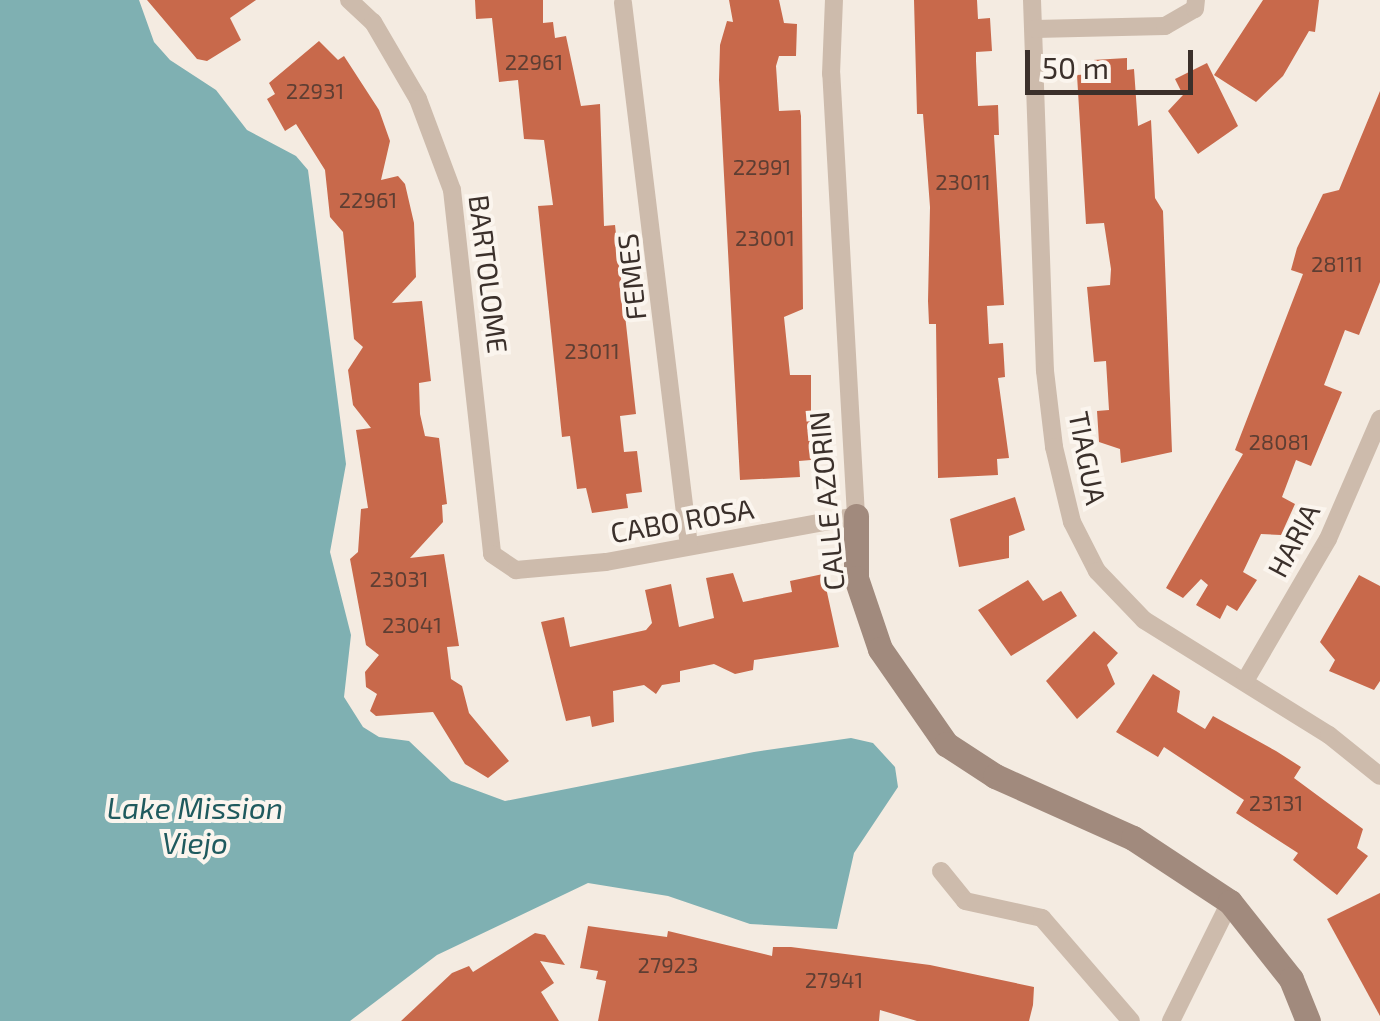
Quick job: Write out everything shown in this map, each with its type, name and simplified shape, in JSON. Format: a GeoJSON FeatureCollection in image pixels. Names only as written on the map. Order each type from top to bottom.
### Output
{"type":"FeatureCollection","features":[{"type":"Feature","properties":{"kind":"street","name":"BARTOLOME"},"geometry":{"type":"LineString","coordinates":[[349,0],[373,22],[418,99],[452,190],[492,554],[516,570]]}},
{"type":"Feature","properties":{"kind":"street","name":"CALLE AZORIN"},"geometry":{"type":"LineString","coordinates":[[834,0],[832,74],[856,578],[880,649],[946,744],[994,776],[1133,838],[1230,902],[1290,978],[1308,1021]]}},
{"type":"Feature","properties":{"kind":"street","name":"TIAGUA"},"geometry":{"type":"LineString","coordinates":[[1032,0],[1046,370],[1054,447],[1072,522],[1098,571],[1144,620],[1246,681],[1380,776]]}},
{"type":"Feature","properties":{"kind":"street"},"geometry":{"type":"LineString","coordinates":[[1035,28],[1166,26],[1196,9],[1196,0]]}},
{"type":"Feature","properties":{"kind":"street","name":"FEMES"},"geometry":{"type":"LineString","coordinates":[[623,4],[688,546]]}},
{"type":"Feature","properties":{"kind":"street","name":"HARIA"},"geometry":{"type":"LineString","coordinates":[[1246,681],[1328,539],[1380,419]]}},
{"type":"Feature","properties":{"kind":"street","name":"CABO ROSA"},"geometry":{"type":"LineString","coordinates":[[516,570],[688,546],[856,516]]}},
{"type":"Feature","properties":{"kind":"street"},"geometry":{"type":"LineString","coordinates":[[941,872],[965,901],[1042,918],[1131,1021]]}},
{"type":"Feature","properties":{"kind":"street"},"geometry":{"type":"LineString","coordinates":[[1170,1021],[1230,902]]}},
{"type":"Feature","properties":{"kind":"water","name":"Lake Mission Viejo"},"geometry":{"type":"Polygon","coordinates":[[[0,0],[139,0],[154,42],[170,60],[216,90],[247,130],[296,156],[308,170],[346,464],[330,552],[351,635],[344,697],[363,727],[379,737],[409,741],[451,781],[505,801],[754,752],[851,738],[873,743],[895,767],[898,787],[854,853],[837,929],[750,924],[668,896],[588,883],[437,955],[350,1021],[0,1021],[0,0]]]}},
{"type":"Feature","properties":{"kind":"building"},"geometry":{"type":"Polygon","coordinates":[[[147,0],[256,0],[230,18],[241,40],[207,61],[197,59],[147,0]]]}},
{"type":"Feature","properties":{"kind":"building"},"geometry":{"type":"Polygon","coordinates":[[[475,0],[543,0],[543,23],[553,22],[555,38],[566,36],[581,106],[600,104],[604,226],[615,225],[636,414],[620,416],[624,452],[637,451],[642,492],[626,494],[628,508],[592,513],[586,488],[577,489],[570,436],[562,437],[538,206],[553,205],[544,140],[524,139],[518,80],[499,82],[492,18],[476,19],[475,0]]]}},
{"type":"Feature","properties":{"kind":"building"},"geometry":{"type":"Polygon","coordinates":[[[729,0],[779,0],[784,23],[797,24],[796,56],[779,56],[776,66],[779,111],[800,110],[801,116],[803,309],[784,317],[790,375],[811,375],[811,460],[799,461],[800,477],[740,480],[719,80],[720,45],[727,21],[733,22],[729,0]]]}},
{"type":"Feature","properties":{"kind":"building"},"geometry":{"type":"Polygon","coordinates":[[[914,0],[977,0],[978,19],[990,18],[992,51],[976,52],[976,61],[978,106],[998,105],[999,135],[994,135],[1004,305],[987,306],[989,344],[1003,343],[1005,377],[998,378],[1009,458],[997,459],[998,475],[938,478],[936,324],[929,324],[930,207],[923,114],[917,114],[914,0]]]}},
{"type":"Feature","properties":{"kind":"building"},"geometry":{"type":"Polygon","coordinates":[[[1263,0],[1319,0],[1315,32],[1309,31],[1283,76],[1256,102],[1214,75],[1263,0]]]}},
{"type":"Feature","properties":{"kind":"building"},"geometry":{"type":"Polygon","coordinates":[[[319,41],[338,60],[344,56],[379,110],[390,141],[381,180],[398,176],[405,184],[414,223],[416,277],[392,303],[422,301],[431,381],[419,383],[420,414],[425,436],[439,438],[447,504],[442,505],[443,522],[410,558],[444,554],[459,646],[447,647],[451,679],[462,686],[469,713],[509,761],[488,778],[465,764],[433,712],[376,716],[370,711],[377,694],[366,687],[365,672],[379,655],[366,645],[350,559],[358,552],[361,509],[368,508],[356,430],[371,428],[353,405],[348,370],[363,347],[354,339],[343,232],[330,217],[325,170],[296,124],[285,131],[267,99],[275,94],[269,83],[319,41]]]}},
{"type":"Feature","properties":{"kind":"building"},"geometry":{"type":"Polygon","coordinates":[[[1127,58],[1127,70],[1134,69],[1138,126],[1151,120],[1155,198],[1163,211],[1172,452],[1121,463],[1120,449],[1099,442],[1097,411],[1109,410],[1106,361],[1094,362],[1087,287],[1110,285],[1111,269],[1104,223],[1086,224],[1077,75],[1093,74],[1093,60],[1127,58]]]}},
{"type":"Feature","properties":{"kind":"building"},"geometry":{"type":"Polygon","coordinates":[[[1207,63],[1238,126],[1198,154],[1168,111],[1183,95],[1175,79],[1207,63]]]}},
{"type":"Feature","properties":{"kind":"building"},"geometry":{"type":"Polygon","coordinates":[[[1380,91],[1380,282],[1359,335],[1345,330],[1324,385],[1342,392],[1311,466],[1296,460],[1282,497],[1295,504],[1281,535],[1261,534],[1243,572],[1257,580],[1237,611],[1227,605],[1220,619],[1196,605],[1208,585],[1201,579],[1183,598],[1166,588],[1243,454],[1235,450],[1303,274],[1291,270],[1297,248],[1323,194],[1339,190],[1380,91]]]}},
{"type":"Feature","properties":{"kind":"building"},"geometry":{"type":"Polygon","coordinates":[[[1015,497],[1025,530],[1009,536],[1009,558],[959,567],[950,519],[1015,497]]]}},
{"type":"Feature","properties":{"kind":"building"},"geometry":{"type":"Polygon","coordinates":[[[733,573],[743,602],[792,592],[790,581],[823,574],[839,647],[754,660],[753,670],[735,674],[714,664],[680,671],[680,682],[662,685],[656,694],[644,685],[613,691],[614,722],[592,727],[590,716],[566,721],[541,622],[564,617],[570,647],[646,630],[652,623],[645,590],[671,584],[679,627],[714,618],[706,578],[733,573]]]}},
{"type":"Feature","properties":{"kind":"building"},"geometry":{"type":"Polygon","coordinates":[[[1359,575],[1380,586],[1380,681],[1374,690],[1329,671],[1335,660],[1320,642],[1359,575]]]}},
{"type":"Feature","properties":{"kind":"building"},"geometry":{"type":"Polygon","coordinates":[[[1028,580],[1043,601],[1061,591],[1077,616],[1011,656],[978,610],[1028,580]]]}},
{"type":"Feature","properties":{"kind":"building"},"geometry":{"type":"Polygon","coordinates":[[[1094,631],[1118,653],[1107,665],[1115,684],[1077,719],[1046,681],[1094,631]]]}},
{"type":"Feature","properties":{"kind":"building"},"geometry":{"type":"Polygon","coordinates":[[[1153,674],[1180,691],[1177,712],[1205,729],[1213,716],[1276,751],[1301,767],[1294,778],[1363,829],[1357,848],[1368,856],[1337,895],[1293,860],[1298,853],[1236,813],[1244,800],[1164,747],[1158,757],[1116,732],[1153,674]]]}},
{"type":"Feature","properties":{"kind":"building"},"geometry":{"type":"Polygon","coordinates":[[[1380,893],[1380,1016],[1327,919],[1380,893]]]}},
{"type":"Feature","properties":{"kind":"building"},"geometry":{"type":"Polygon","coordinates":[[[588,926],[667,937],[668,931],[772,956],[773,947],[791,947],[930,965],[1034,987],[1033,1005],[1029,1021],[917,1021],[880,1010],[879,1021],[598,1021],[606,981],[596,979],[598,971],[580,968],[588,926]]]}},
{"type":"Feature","properties":{"kind":"building"},"geometry":{"type":"Polygon","coordinates":[[[535,933],[545,935],[565,965],[540,961],[554,983],[541,992],[559,1021],[401,1021],[452,973],[469,966],[473,972],[535,933]]]}}]}
